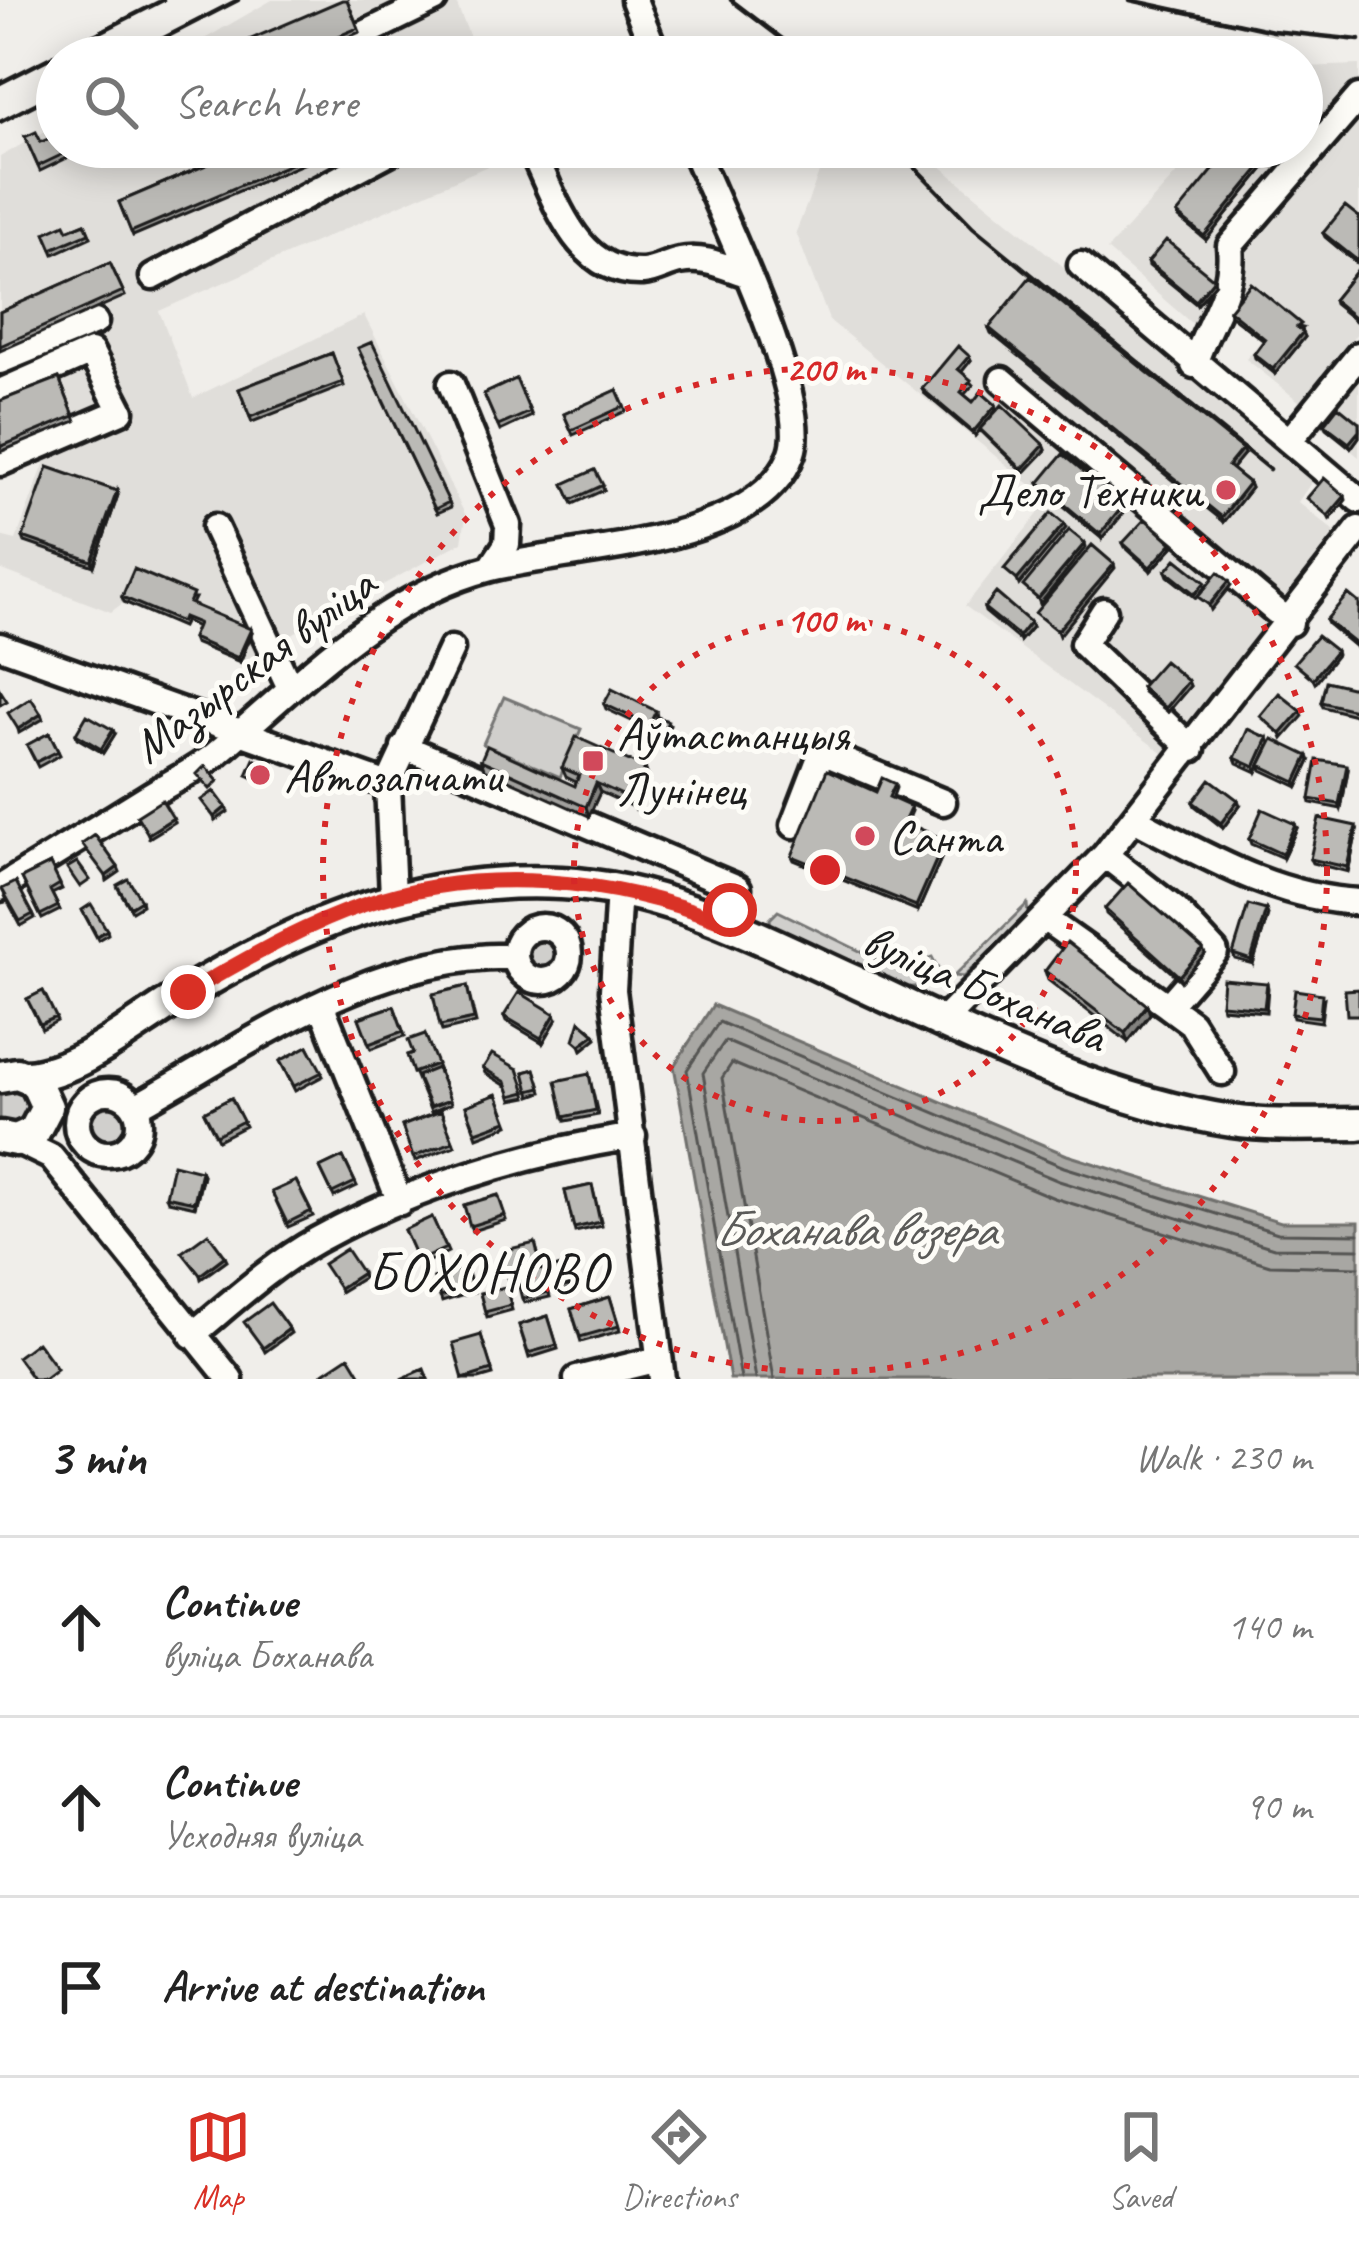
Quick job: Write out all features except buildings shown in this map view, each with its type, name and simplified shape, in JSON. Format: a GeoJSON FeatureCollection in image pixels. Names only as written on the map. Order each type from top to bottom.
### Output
{"type":"FeatureCollection","features":[{"type":"Feature","properties":{"kind":"main road","name":"вуліца Боханава"},"geometry":{"type":"LineString","coordinates":[[11,1072],[68,1065],[270,947],[393,896],[513,883],[619,889],[726,923],[942,1022],[1114,1091],[1256,1123],[1359,1124]]}},
{"type":"Feature","properties":{"kind":"main road"},"geometry":{"type":"LineString","coordinates":[[8,1138],[34,1132],[68,1065]]}},
{"type":"Feature","properties":{"kind":"main road"},"geometry":{"type":"LineString","coordinates":[[11,1072],[40,1088],[46,1112]]}},
{"type":"Feature","properties":{"kind":"street"},"geometry":{"type":"LineString","coordinates":[[359,36],[434,0]]}},
{"type":"Feature","properties":{"kind":"street"},"geometry":{"type":"LineString","coordinates":[[634,0],[648,36]]}},
{"type":"Feature","properties":{"kind":"street"},"geometry":{"type":"LineString","coordinates":[[1323,139],[1359,98]]}},
{"type":"Feature","properties":{"kind":"street"},"geometry":{"type":"LineString","coordinates":[[153,277],[359,168]]}},
{"type":"Feature","properties":{"kind":"street"},"geometry":{"type":"LineString","coordinates":[[540,168],[576,239],[593,258],[645,272],[684,260],[710,261],[744,274]]}},
{"type":"Feature","properties":{"kind":"street","name":"Мазырская вуліца"},"geometry":{"type":"LineString","coordinates":[[0,888],[214,756],[290,688],[414,597],[491,568],[673,534],[748,506],[768,492],[793,452],[796,411],[776,344],[701,168]]}},
{"type":"Feature","properties":{"kind":"street"},"geometry":{"type":"LineString","coordinates":[[1193,365],[1206,327],[1233,279],[1230,246],[1298,168]]}},
{"type":"Feature","properties":{"kind":"street"},"geometry":{"type":"LineString","coordinates":[[1081,265],[1193,365],[1359,500]]}},
{"type":"Feature","properties":{"kind":"street"},"geometry":{"type":"LineString","coordinates":[[0,361],[94,322]]}},
{"type":"Feature","properties":{"kind":"street"},"geometry":{"type":"LineString","coordinates":[[0,392],[91,352],[121,411],[0,463]]}},
{"type":"Feature","properties":{"kind":"street"},"geometry":{"type":"LineString","coordinates":[[1289,441],[1359,355]]}},
{"type":"Feature","properties":{"kind":"street"},"geometry":{"type":"LineString","coordinates":[[1002,380],[1275,605],[1290,623]]}},
{"type":"Feature","properties":{"kind":"street"},"geometry":{"type":"LineString","coordinates":[[451,385],[508,525],[507,544],[491,568]]}},
{"type":"Feature","properties":{"kind":"street"},"geometry":{"type":"LineString","coordinates":[[215,527],[290,688]]}},
{"type":"Feature","properties":{"kind":"street"},"geometry":{"type":"LineString","coordinates":[[942,1022],[1105,855],[1357,537]]}},
{"type":"Feature","properties":{"kind":"street"},"geometry":{"type":"LineString","coordinates":[[1104,611],[1083,644],[1192,749]]}},
{"type":"Feature","properties":{"kind":"street"},"geometry":{"type":"LineString","coordinates":[[0,646],[388,785]]}},
{"type":"Feature","properties":{"kind":"street"},"geometry":{"type":"LineString","coordinates":[[393,896],[388,785],[451,649]]}},
{"type":"Feature","properties":{"kind":"street"},"geometry":{"type":"LineString","coordinates":[[404,747],[737,889],[726,923]]}},
{"type":"Feature","properties":{"kind":"street"},"geometry":{"type":"LineString","coordinates":[[794,825],[822,752],[943,802]]}},
{"type":"Feature","properties":{"kind":"street"},"geometry":{"type":"LineString","coordinates":[[1134,819],[1272,886],[1359,902]]}},
{"type":"Feature","properties":{"kind":"street"},"geometry":{"type":"LineString","coordinates":[[1105,855],[1176,910],[1215,952],[1168,1006]]}},
{"type":"Feature","properties":{"kind":"street"},"geometry":{"type":"LineString","coordinates":[[577,1379],[660,1369],[613,990],[619,889]]}},
{"type":"Feature","properties":{"kind":"street"},"geometry":{"type":"LineString","coordinates":[[1045,920],[1191,1023],[1222,1072]]}},
{"type":"Feature","properties":{"kind":"street"},"geometry":{"type":"LineString","coordinates":[[135,1107],[321,1004],[415,966],[515,957]]}},
{"type":"Feature","properties":{"kind":"street"},"geometry":{"type":"LineString","coordinates":[[321,1004],[400,1202]]}},
{"type":"Feature","properties":{"kind":"street"},"geometry":{"type":"LineString","coordinates":[[46,1112],[51,1157]]}},
{"type":"Feature","properties":{"kind":"street"},"geometry":{"type":"LineString","coordinates":[[192,1335],[314,1241],[400,1202],[468,1174],[632,1136]]}},
{"type":"Feature","properties":{"kind":"street"},"geometry":{"type":"LineString","coordinates":[[8,1138],[51,1157],[230,1379]]}},
{"type":"Feature","properties":{"kind":"shaded area"},"geometry":{"type":"Polygon","coordinates":[[[272,0],[455,0],[470,36],[209,36],[272,0]]]}},
{"type":"Feature","properties":{"kind":"shaded area"},"geometry":{"type":"Polygon","coordinates":[[[1359,65],[1359,331],[1300,402],[1246,359],[1262,340],[1231,315],[1214,335],[1190,322],[1107,250],[1182,168],[1323,168],[1323,66],[1359,65]]]}},
{"type":"Feature","properties":{"kind":"shaded area"},"geometry":{"type":"Polygon","coordinates":[[[36,136],[36,168],[483,168],[159,311],[193,398],[364,315],[466,516],[462,542],[240,662],[194,643],[200,628],[186,622],[182,627],[124,602],[111,612],[0,569],[0,536],[16,540],[46,459],[0,476],[0,157],[36,136]]]}},
{"type":"Feature","properties":{"kind":"shaded area"},"geometry":{"type":"Polygon","coordinates":[[[821,168],[943,168],[1317,474],[1298,502],[1335,532],[1164,754],[965,606],[1049,500],[829,320],[796,232],[821,168]]]}},
{"type":"Feature","properties":{"kind":"shaded area"},"geometry":{"type":"Polygon","coordinates":[[[1359,381],[1359,457],[1322,427],[1359,381]]]}},
{"type":"Feature","properties":{"kind":"shaded area"},"geometry":{"type":"Polygon","coordinates":[[[504,697],[581,729],[560,777],[483,744],[504,697]]]}},
{"type":"Feature","properties":{"kind":"shaded area"},"geometry":{"type":"Polygon","coordinates":[[[1027,904],[1028,917],[963,977],[954,976],[1027,904]]]}},
{"type":"Feature","properties":{"kind":"shaded area"},"geometry":{"type":"Polygon","coordinates":[[[778,911],[909,975],[915,963],[932,957],[946,984],[902,988],[771,927],[770,919],[778,911]]]}},
{"type":"Feature","properties":{"kind":"shaded area"},"geometry":{"type":"Polygon","coordinates":[[[541,937],[554,943],[560,956],[554,969],[541,975],[528,969],[522,956],[528,943],[541,937]]]}},
{"type":"Feature","properties":{"kind":"shaded area"},"geometry":{"type":"Polygon","coordinates":[[[0,1085],[28,1086],[33,1121],[0,1127],[0,1085]]]}},
{"type":"Feature","properties":{"kind":"shaded area"},"geometry":{"type":"Polygon","coordinates":[[[106,1101],[123,1107],[129,1124],[123,1141],[106,1147],[89,1141],[83,1124],[89,1107],[106,1101]]]}},
{"type":"Feature","properties":{"kind":"water","name":"Боханава возера"},"geometry":{"type":"Polygon","coordinates":[[[713,1005],[1067,1155],[1281,1222],[1359,1222],[1359,1379],[730,1379],[674,1066],[713,1005]]]}},
{"type":"Feature","properties":{"kind":"railway"},"geometry":{"type":"LineString","coordinates":[[92,36],[163,0]]}},
{"type":"Feature","properties":{"kind":"railway"},"geometry":{"type":"LineString","coordinates":[[168,36],[238,0]]}},
{"type":"Feature","properties":{"kind":"railway"},"geometry":{"type":"LineString","coordinates":[[731,0],[778,36]]}},
{"type":"Feature","properties":{"kind":"railway"},"geometry":{"type":"LineString","coordinates":[[1130,0],[1273,31],[1321,36]]}},
{"type":"Feature","properties":{"kind":"railway"},"geometry":{"type":"LineString","coordinates":[[1323,36],[1359,40]]}},
{"type":"Feature","properties":{"kind":"railway"},"geometry":{"type":"LineString","coordinates":[[0,83],[36,65]]}},
{"type":"Feature","properties":{"kind":"railway"},"geometry":{"type":"LineString","coordinates":[[0,122],[36,104]]}},
{"type":"Feature","properties":{"kind":"railway"},"geometry":{"type":"LineString","coordinates":[[915,168],[973,227],[1269,469]]}},
{"type":"Feature","properties":{"kind":"place","name":"Дело Техники"},"geometry":{"type":"Point","coordinates":[1226,490]}},
{"type":"Feature","properties":{"kind":"place","name":"Аўтастанцыя Лунінец"},"geometry":{"type":"Point","coordinates":[593,761]}},
{"type":"Feature","properties":{"kind":"place","name":"Автозапчати"},"geometry":{"type":"Point","coordinates":[260,775]}},
{"type":"Feature","properties":{"kind":"place","name":"Санта"},"geometry":{"type":"Point","coordinates":[865,836]}},
{"type":"Feature","properties":{"kind":"district","name":"БОХОНОВО"},"geometry":{"type":"Point","coordinates":[489,1271]}},
{"type":"Feature","properties":{"kind":"route"},"geometry":{"type":"LineString","coordinates":[[188,992],[314,924],[393,896],[466,885],[559,883],[651,896],[726,923],[730,910]]}}]}
